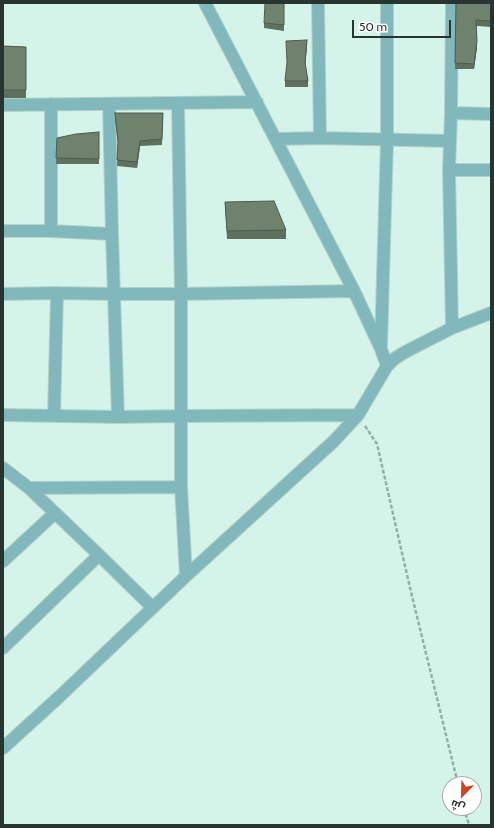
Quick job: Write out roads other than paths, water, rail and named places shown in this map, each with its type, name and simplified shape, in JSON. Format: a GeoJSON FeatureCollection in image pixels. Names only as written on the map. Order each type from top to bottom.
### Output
{"type":"FeatureCollection","features":[{"type":"Feature","properties":{"kind":"street"},"geometry":{"type":"LineString","coordinates":[[205,3],[354,291],[381,349],[387,366]]}},
{"type":"Feature","properties":{"kind":"street"},"geometry":{"type":"LineString","coordinates":[[318,3],[320,138]]}},
{"type":"Feature","properties":{"kind":"street"},"geometry":{"type":"LineString","coordinates":[[381,349],[387,140],[387,3]]}},
{"type":"Feature","properties":{"kind":"street"},"geometry":{"type":"LineString","coordinates":[[452,3],[449,170],[452,328]]}},
{"type":"Feature","properties":{"kind":"street"},"geometry":{"type":"LineString","coordinates":[[3,105],[257,102]]}},
{"type":"Feature","properties":{"kind":"street"},"geometry":{"type":"LineString","coordinates":[[178,103],[181,294],[181,487],[186,576]]}},
{"type":"Feature","properties":{"kind":"street"},"geometry":{"type":"LineString","coordinates":[[50,231],[51,104]]}},
{"type":"Feature","properties":{"kind":"street"},"geometry":{"type":"LineString","coordinates":[[110,104],[112,234],[118,417]]}},
{"type":"Feature","properties":{"kind":"street"},"geometry":{"type":"LineString","coordinates":[[451,113],[491,114]]}},
{"type":"Feature","properties":{"kind":"street"},"geometry":{"type":"LineString","coordinates":[[276,139],[320,138],[450,141]]}},
{"type":"Feature","properties":{"kind":"street"},"geometry":{"type":"LineString","coordinates":[[449,170],[491,170]]}},
{"type":"Feature","properties":{"kind":"street"},"geometry":{"type":"LineString","coordinates":[[3,231],[50,231],[112,234]]}},
{"type":"Feature","properties":{"kind":"street"},"geometry":{"type":"LineString","coordinates":[[3,294],[181,294],[354,291]]}},
{"type":"Feature","properties":{"kind":"street"},"geometry":{"type":"LineString","coordinates":[[54,416],[57,293]]}},
{"type":"Feature","properties":{"kind":"street"},"geometry":{"type":"LineString","coordinates":[[3,748],[59,698],[152,607],[334,441],[358,415],[387,366],[394,359],[452,328],[491,313]]}},
{"type":"Feature","properties":{"kind":"street"},"geometry":{"type":"LineString","coordinates":[[3,415],[118,417],[358,415]]}},
{"type":"Feature","properties":{"kind":"street"},"geometry":{"type":"LineString","coordinates":[[3,468],[29,488],[152,607]]}},
{"type":"Feature","properties":{"kind":"street"},"geometry":{"type":"LineString","coordinates":[[29,488],[181,487]]}},
{"type":"Feature","properties":{"kind":"street"},"geometry":{"type":"LineString","coordinates":[[3,561],[55,513]]}},
{"type":"Feature","properties":{"kind":"street"},"geometry":{"type":"LineString","coordinates":[[3,648],[99,555]]}}]}
